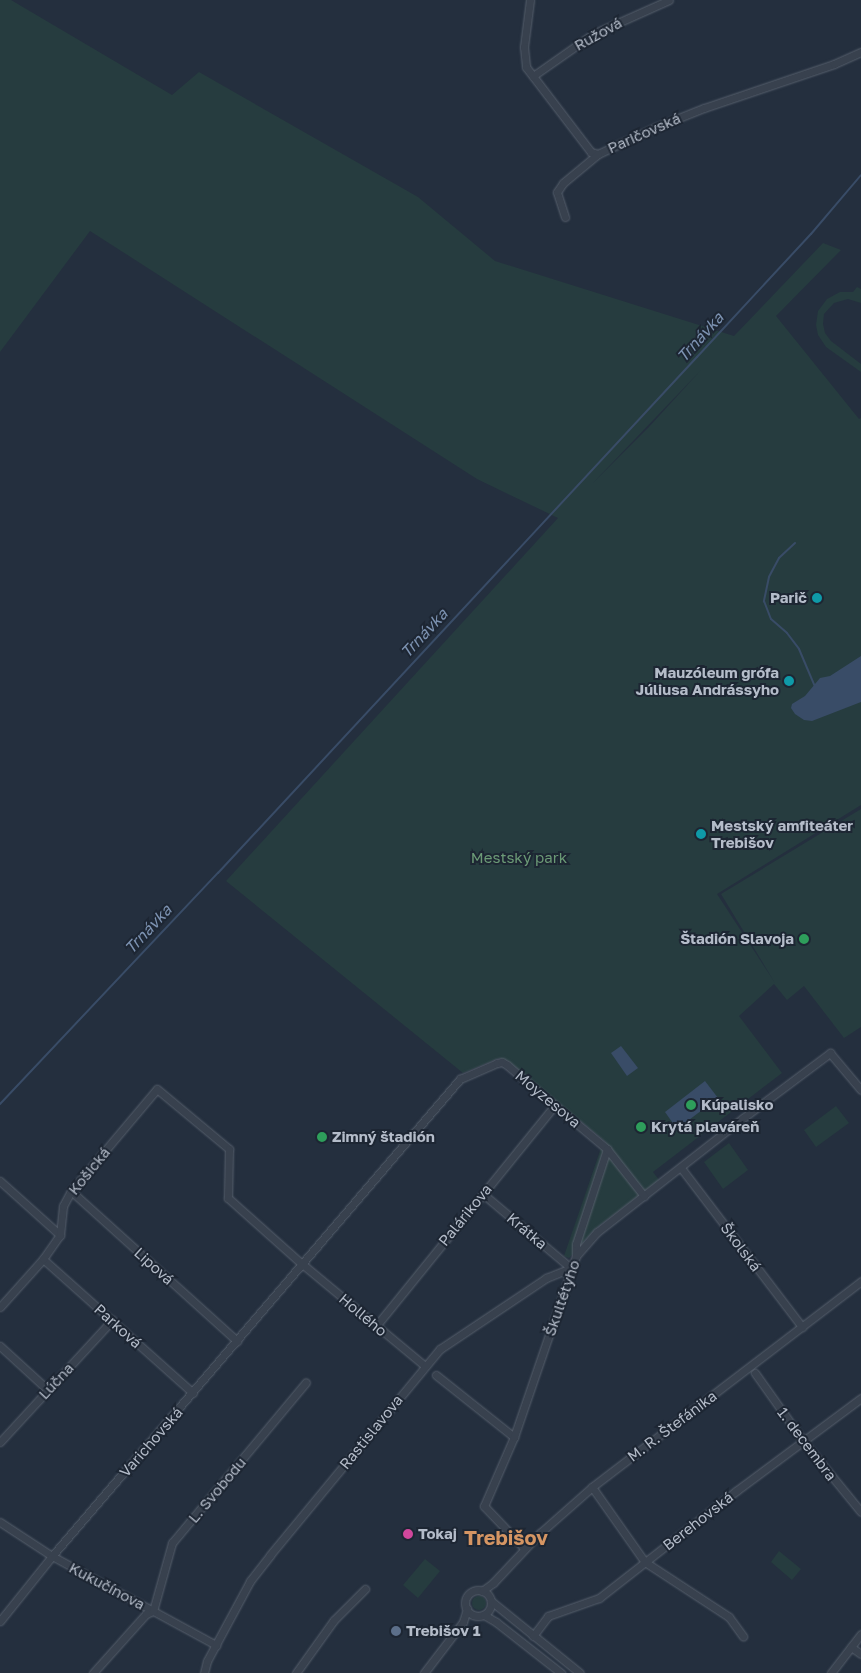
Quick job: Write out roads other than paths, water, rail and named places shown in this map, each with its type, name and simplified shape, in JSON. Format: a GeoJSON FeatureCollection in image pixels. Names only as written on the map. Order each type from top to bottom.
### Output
{"type":"FeatureCollection","features":[{"type":"Feature","properties":{"kind":"street","name":"Paričovská"},"geometry":{"type":"LineString","coordinates":[[530,0],[524,47],[526,67],[591,152],[598,154],[643,132],[696,111],[834,64],[861,52]]}},
{"type":"Feature","properties":{"kind":"street"},"geometry":{"type":"LineString","coordinates":[[648,8],[649,0]]}},
{"type":"Feature","properties":{"kind":"street","name":"Ružová"},"geometry":{"type":"LineString","coordinates":[[533,76],[593,34],[668,0]]}},
{"type":"Feature","properties":{"kind":"street"},"geometry":{"type":"LineString","coordinates":[[565,217],[557,192],[562,183],[598,154]]}},
{"type":"Feature","properties":{"kind":"street","name":"Škultétyho"},"geometry":{"type":"LineString","coordinates":[[524,1548],[484,1506],[514,1437],[576,1256],[597,1232],[681,1168],[742,1118],[830,1053],[861,1090]]}},
{"type":"Feature","properties":{"kind":"street","name":"Moyzesova"},"geometry":{"type":"LineString","coordinates":[[301,1263],[460,1079],[502,1062],[607,1149],[644,1196]]}},
{"type":"Feature","properties":{"kind":"street","name":"Košická"},"geometry":{"type":"LineString","coordinates":[[0,1307],[43,1259],[60,1235],[63,1206],[71,1191],[157,1089]]}},
{"type":"Feature","properties":{"kind":"street","name":"Hollého"},"geometry":{"type":"LineString","coordinates":[[157,1089],[228,1149],[228,1198],[301,1263],[425,1366]]}},
{"type":"Feature","properties":{"kind":"street","name":"Palárikova"},"geometry":{"type":"LineString","coordinates":[[376,1326],[555,1105]]}},
{"type":"Feature","properties":{"kind":"street"},"geometry":{"type":"LineString","coordinates":[[576,1256],[576,1244],[607,1149]]}},
{"type":"Feature","properties":{"kind":"street","name":"Školská"},"geometry":{"type":"LineString","coordinates":[[681,1168],[802,1327]]}},
{"type":"Feature","properties":{"kind":"street"},"geometry":{"type":"LineString","coordinates":[[0,1182],[60,1235]]}},
{"type":"Feature","properties":{"kind":"street","name":"Lipová"},"geometry":{"type":"LineString","coordinates":[[71,1191],[237,1341]]}},
{"type":"Feature","properties":{"kind":"street","name":"Krátka"},"geometry":{"type":"LineString","coordinates":[[482,1194],[571,1268]]}},
{"type":"Feature","properties":{"kind":"street","name":"Parková"},"geometry":{"type":"LineString","coordinates":[[43,1259],[193,1394]]}},
{"type":"Feature","properties":{"kind":"street","name":"Varichovská"},"geometry":{"type":"LineString","coordinates":[[0,1621],[52,1556],[193,1394],[301,1263]]}},
{"type":"Feature","properties":{"kind":"street","name":"Rastislavova"},"geometry":{"type":"LineString","coordinates":[[204,1673],[207,1661],[250,1581],[440,1348],[546,1278],[571,1268]]}},
{"type":"Feature","properties":{"kind":"street","name":"M. R. Štefánika"},"geometry":{"type":"LineString","coordinates":[[482,1591],[493,1582],[524,1548],[592,1487],[861,1281]]}},
{"type":"Feature","properties":{"kind":"street","name":"Lúčna"},"geometry":{"type":"LineString","coordinates":[[0,1442],[112,1320]]}},
{"type":"Feature","properties":{"kind":"street"},"geometry":{"type":"LineString","coordinates":[[0,1346],[48,1390]]}},
{"type":"Feature","properties":{"kind":"street","name":"1. decembra"},"geometry":{"type":"LineString","coordinates":[[756,1373],[804,1442],[861,1512]]}},
{"type":"Feature","properties":{"kind":"street"},"geometry":{"type":"LineString","coordinates":[[436,1375],[514,1437]]}},
{"type":"Feature","properties":{"kind":"street","name":"L. Svobodu"},"geometry":{"type":"LineString","coordinates":[[153,1610],[172,1543],[306,1382]]}},
{"type":"Feature","properties":{"kind":"street","name":"Berehovská"},"geometry":{"type":"LineString","coordinates":[[531,1649],[548,1616],[599,1598],[861,1398]]}},
{"type":"Feature","properties":{"kind":"street"},"geometry":{"type":"LineString","coordinates":[[592,1487],[645,1562],[729,1617],[743,1636]]}},
{"type":"Feature","properties":{"kind":"street","name":"Kukučínova"},"geometry":{"type":"LineString","coordinates":[[0,1522],[52,1556],[216,1645]]}},
{"type":"Feature","properties":{"kind":"street","name":"M. R. Štefánika"},"geometry":{"type":"LineString","coordinates":[[490,1598],[493,1582]]}},
{"type":"Feature","properties":{"kind":"street"},"geometry":{"type":"LineString","coordinates":[[296,1673],[334,1620],[364,1589]]}},
{"type":"Feature","properties":{"kind":"street"},"geometry":{"type":"LineString","coordinates":[[424,1673],[463,1622],[467,1609],[466,1600],[469,1595],[476,1591],[482,1591],[535,1638],[580,1673]]}},
{"type":"Feature","properties":{"kind":"street"},"geometry":{"type":"LineString","coordinates":[[463,1622],[480,1616],[490,1609],[490,1598]]}},
{"type":"Feature","properties":{"kind":"street"},"geometry":{"type":"LineString","coordinates":[[467,1609],[496,1622],[561,1673]]}},
{"type":"Feature","properties":{"kind":"street"},"geometry":{"type":"LineString","coordinates":[[93,1673],[146,1614],[153,1610]]}},
{"type":"Feature","properties":{"kind":"street"},"geometry":{"type":"LineString","coordinates":[[831,1673],[861,1634]]}},
{"type":"Feature","properties":{"kind":"street"},"geometry":{"type":"LineString","coordinates":[[851,1646],[861,1654]]}},
{"type":"Feature","properties":{"kind":"water"},"geometry":{"type":"Polygon","coordinates":[[[861,656],[861,702],[812,721],[804,720],[795,714],[791,708],[792,704],[805,696],[820,678],[830,676],[861,656]]]}},
{"type":"Feature","properties":{"kind":"water"},"geometry":{"type":"Polygon","coordinates":[[[621,1046],[638,1068],[627,1076],[611,1053],[621,1046]]]}},
{"type":"Feature","properties":{"kind":"water","name":"Kúpalisko"},"geometry":{"type":"Polygon","coordinates":[[[705,1081],[718,1098],[677,1129],[665,1112],[705,1081]]]}},
{"type":"Feature","properties":{"kind":"waterway","name":"Trnávka"},"geometry":{"type":"LineString","coordinates":[[0,1104],[218,873],[811,234],[861,175]]}},
{"type":"Feature","properties":{"kind":"waterway"},"geometry":{"type":"LineString","coordinates":[[795,543],[779,558],[769,577],[764,601],[771,619],[787,633],[799,649],[814,685]]}},
{"type":"Feature","properties":{"kind":"place","name":"Parič"},"geometry":{"type":"Point","coordinates":[817,598]}},
{"type":"Feature","properties":{"kind":"place","name":"Mauzóleum grófa Júliusa Andrássyho"},"geometry":{"type":"Point","coordinates":[789,681]}},
{"type":"Feature","properties":{"kind":"place","name":"Mestský amfiteáter Trebišov"},"geometry":{"type":"Point","coordinates":[701,834]}},
{"type":"Feature","properties":{"kind":"place","name":"Štadión Slavoja"},"geometry":{"type":"Point","coordinates":[804,939]}},
{"type":"Feature","properties":{"kind":"place","name":"Kúpalisko"},"geometry":{"type":"Point","coordinates":[691,1105]}},
{"type":"Feature","properties":{"kind":"place","name":"Krytá plaváreň"},"geometry":{"type":"Point","coordinates":[641,1127]}},
{"type":"Feature","properties":{"kind":"place","name":"Zimný štadión"},"geometry":{"type":"Point","coordinates":[322,1137]}},
{"type":"Feature","properties":{"kind":"place","name":"Tokaj"},"geometry":{"type":"Point","coordinates":[408,1534]}},
{"type":"Feature","properties":{"kind":"place","name":"Trebišov 1"},"geometry":{"type":"Point","coordinates":[396,1631]}},
{"type":"Feature","properties":{"kind":"district","name":"Trebišov"},"geometry":{"type":"Point","coordinates":[506,1537]}},
{"type":"Feature","properties":{"kind":"park label","name":"Mestský park"},"geometry":{"type":"Point","coordinates":[519,858]}}]}
